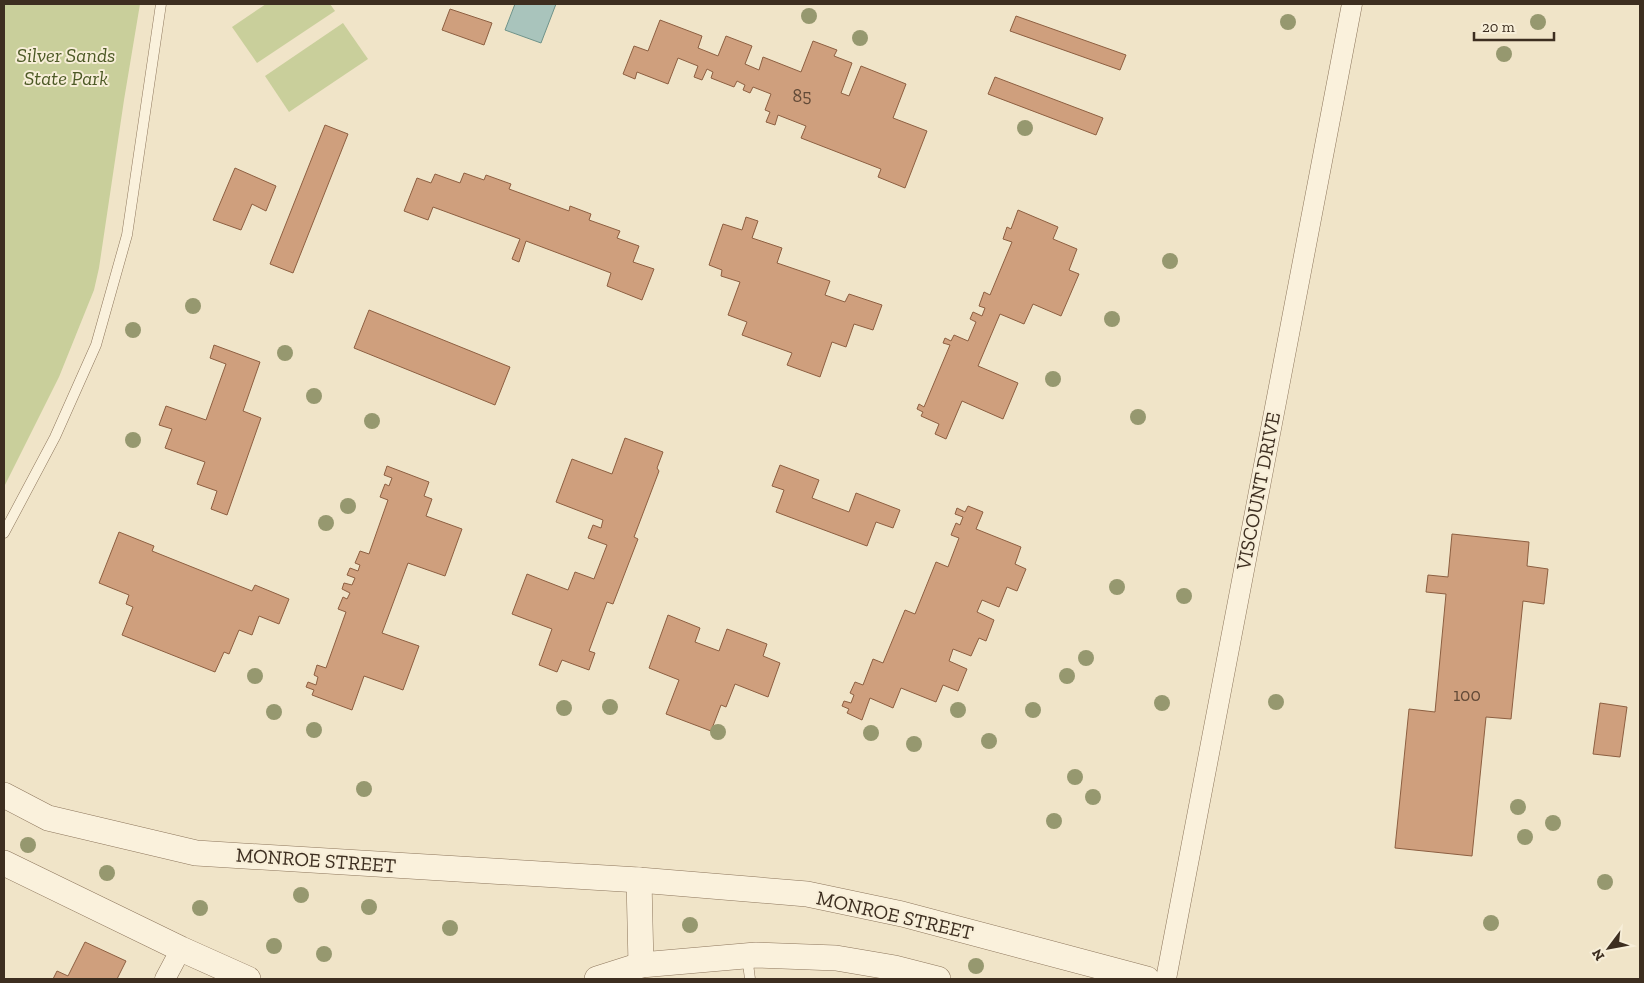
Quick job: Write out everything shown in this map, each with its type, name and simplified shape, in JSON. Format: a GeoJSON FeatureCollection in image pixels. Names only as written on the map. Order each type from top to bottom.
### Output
{"type":"FeatureCollection","features":[{"type":"Feature","properties":{"kind":"street","name":"VISCOUNT DRIVE"},"geometry":{"type":"LineString","coordinates":[[1166,979],[1352,4]]}},
{"type":"Feature","properties":{"kind":"street","name":"MONROE STREET"},"geometry":{"type":"LineString","coordinates":[[4,795],[48,818],[196,853],[638,880],[808,894],[902,914],[1147,979]]}},
{"type":"Feature","properties":{"kind":"street"},"geometry":{"type":"LineString","coordinates":[[4,863],[181,949],[248,979]]}},
{"type":"Feature","properties":{"kind":"street"},"geometry":{"type":"LineString","coordinates":[[638,880],[640,965]]}},
{"type":"Feature","properties":{"kind":"street"},"geometry":{"type":"LineString","coordinates":[[165,979],[181,949]]}},
{"type":"Feature","properties":{"kind":"street"},"geometry":{"type":"LineString","coordinates":[[597,979],[640,965],[748,967],[836,958],[895,968],[938,979]]}},
{"type":"Feature","properties":{"kind":"lane"},"geometry":{"type":"LineString","coordinates":[[4,534],[55,437],[96,345],[127,235],[161,4]]}},
{"type":"Feature","properties":{"kind":"green space","name":"Silver Sands State Park"},"geometry":{"type":"Polygon","coordinates":[[[4,4],[140,4],[94,290],[59,377],[4,487],[4,4]]]}},
{"type":"Feature","properties":{"kind":"green space"},"geometry":{"type":"Polygon","coordinates":[[[266,4],[330,4],[335,11],[257,63],[232,27],[266,4]]]}},
{"type":"Feature","properties":{"kind":"green space"},"geometry":{"type":"Polygon","coordinates":[[[343,23],[368,59],[289,112],[265,76],[343,23]]]}},
{"type":"Feature","properties":{"kind":"water"},"geometry":{"type":"Polygon","coordinates":[[[515,4],[556,4],[541,43],[505,30],[515,4]]]}},
{"type":"Feature","properties":{"kind":"building"},"geometry":{"type":"Polygon","coordinates":[[[450,9],[492,23],[484,45],[442,30],[450,9]]]}},
{"type":"Feature","properties":{"kind":"building"},"geometry":{"type":"Polygon","coordinates":[[[1016,16],[1126,55],[1120,70],[1010,31],[1016,16]]]}},
{"type":"Feature","properties":{"kind":"building"},"geometry":{"type":"Polygon","coordinates":[[[660,20],[702,36],[698,48],[718,56],[726,36],[752,46],[745,64],[759,70],[763,57],[801,72],[813,41],[837,50],[834,56],[852,63],[841,93],[849,96],[861,66],[906,84],[893,118],[927,131],[905,188],[878,177],[881,169],[801,138],[806,126],[778,115],[775,125],[766,122],[770,112],[765,110],[771,94],[753,87],[750,93],[743,90],[745,85],[737,81],[734,87],[711,78],[713,72],[707,69],[702,80],[694,77],[698,66],[678,58],[668,84],[637,72],[635,79],[623,74],[634,46],[648,51],[660,20]]]}},
{"type":"Feature","properties":{"kind":"building"},"geometry":{"type":"Polygon","coordinates":[[[995,77],[1103,118],[1096,135],[988,94],[995,77]]]}},
{"type":"Feature","properties":{"kind":"building"},"geometry":{"type":"Polygon","coordinates":[[[325,125],[348,134],[293,273],[270,264],[325,125]]]}},
{"type":"Feature","properties":{"kind":"building"},"geometry":{"type":"Polygon","coordinates":[[[235,168],[276,186],[266,211],[252,204],[241,230],[213,220],[235,168]]]}},
{"type":"Feature","properties":{"kind":"building"},"geometry":{"type":"Polygon","coordinates":[[[464,173],[484,180],[486,175],[511,184],[509,189],[569,211],[570,206],[591,214],[589,220],[620,231],[617,238],[639,246],[633,262],[654,269],[642,300],[607,286],[611,273],[526,241],[519,262],[512,259],[520,239],[433,207],[428,220],[404,211],[417,178],[431,183],[435,174],[460,183],[464,173]]]}},
{"type":"Feature","properties":{"kind":"building"},"geometry":{"type":"Polygon","coordinates":[[[1018,210],[1058,227],[1053,239],[1077,249],[1069,270],[1079,274],[1061,316],[1033,304],[1024,324],[1000,314],[978,366],[1018,383],[1003,419],[962,401],[946,439],[935,434],[939,424],[921,416],[923,412],[917,409],[919,404],[924,407],[950,345],[943,343],[945,338],[951,341],[954,335],[968,341],[976,322],[970,319],[973,312],[982,316],[985,308],[979,306],[984,292],[990,295],[1012,242],[1003,239],[1007,227],[1011,229],[1018,210]]]}},
{"type":"Feature","properties":{"kind":"building"},"geometry":{"type":"Polygon","coordinates":[[[746,217],[758,221],[752,238],[782,248],[777,263],[830,281],[825,295],[845,302],[849,294],[882,305],[873,330],[854,324],[846,347],[832,342],[820,377],[787,365],[792,353],[742,335],[747,322],[728,315],[740,282],[721,276],[722,270],[709,265],[723,224],[742,230],[746,217]]]}},
{"type":"Feature","properties":{"kind":"building"},"geometry":{"type":"Polygon","coordinates":[[[369,310],[510,367],[495,405],[354,348],[369,310]]]}},
{"type":"Feature","properties":{"kind":"building"},"geometry":{"type":"Polygon","coordinates":[[[214,345],[260,362],[243,411],[261,418],[227,515],[211,509],[217,491],[197,484],[205,462],[165,448],[172,429],[159,425],[166,406],[206,420],[226,364],[210,358],[214,345]]]}},
{"type":"Feature","properties":{"kind":"building"},"geometry":{"type":"Polygon","coordinates":[[[625,438],[663,452],[657,468],[659,471],[634,537],[638,539],[613,604],[607,602],[589,651],[595,653],[589,670],[562,660],[557,672],[539,665],[552,629],[512,614],[527,574],[568,590],[575,572],[594,579],[607,545],[588,538],[593,525],[601,528],[603,520],[556,502],[572,459],[612,474],[625,438]]]}},
{"type":"Feature","properties":{"kind":"building"},"geometry":{"type":"Polygon","coordinates":[[[780,465],[819,480],[812,498],[849,512],[856,493],[900,510],[893,528],[876,522],[867,546],[776,512],[784,490],[772,486],[780,465]]]}},
{"type":"Feature","properties":{"kind":"building"},"geometry":{"type":"Polygon","coordinates":[[[387,466],[429,482],[424,496],[432,499],[426,516],[462,529],[445,576],[408,563],[382,633],[419,646],[403,690],[364,676],[352,710],[312,695],[314,690],[306,687],[308,682],[316,685],[318,677],[314,675],[317,665],[326,668],[346,612],[338,609],[343,597],[347,599],[350,593],[342,589],[344,583],[352,585],[355,578],[347,575],[350,568],[358,571],[360,565],[355,563],[360,551],[369,554],[388,500],[380,497],[385,484],[389,486],[392,478],[384,475],[387,466]]]}},
{"type":"Feature","properties":{"kind":"building"},"geometry":{"type":"Polygon","coordinates":[[[968,506],[983,512],[976,529],[1021,547],[1015,564],[1026,569],[1017,591],[1007,587],[999,607],[982,600],[977,612],[994,620],[986,641],[979,638],[971,656],[953,649],[949,661],[967,669],[958,691],[943,685],[936,702],[901,688],[893,708],[870,698],[862,720],[847,713],[849,709],[842,706],[844,701],[851,703],[854,695],[850,693],[855,682],[863,685],[873,659],[883,663],[905,610],[915,614],[936,562],[948,567],[959,538],[951,535],[956,523],[960,525],[963,517],[955,514],[957,508],[965,512],[968,506]]]}},
{"type":"Feature","properties":{"kind":"building"},"geometry":{"type":"Polygon","coordinates":[[[119,532],[154,546],[152,551],[252,591],[255,585],[289,599],[279,624],[259,616],[252,635],[239,630],[229,654],[224,652],[215,672],[122,635],[133,607],[126,604],[129,595],[99,583],[119,532]]]}},
{"type":"Feature","properties":{"kind":"building"},"geometry":{"type":"Polygon","coordinates":[[[1452,534],[1529,542],[1527,566],[1548,569],[1544,604],[1523,601],[1511,719],[1486,717],[1472,856],[1395,848],[1409,709],[1435,712],[1446,594],[1426,592],[1428,575],[1448,577],[1452,534]]]}},
{"type":"Feature","properties":{"kind":"building"},"geometry":{"type":"Polygon","coordinates":[[[668,615],[700,628],[695,642],[719,651],[727,629],[767,644],[763,656],[780,663],[768,697],[735,684],[726,707],[721,705],[711,731],[666,714],[679,680],[649,668],[668,615]]]}},
{"type":"Feature","properties":{"kind":"building"},"geometry":{"type":"Polygon","coordinates":[[[1600,703],[1627,707],[1620,757],[1593,754],[1600,703]]]}},
{"type":"Feature","properties":{"kind":"building"},"geometry":{"type":"Polygon","coordinates":[[[85,942],[126,961],[117,979],[53,979],[57,971],[68,976],[85,942]]]}}]}
